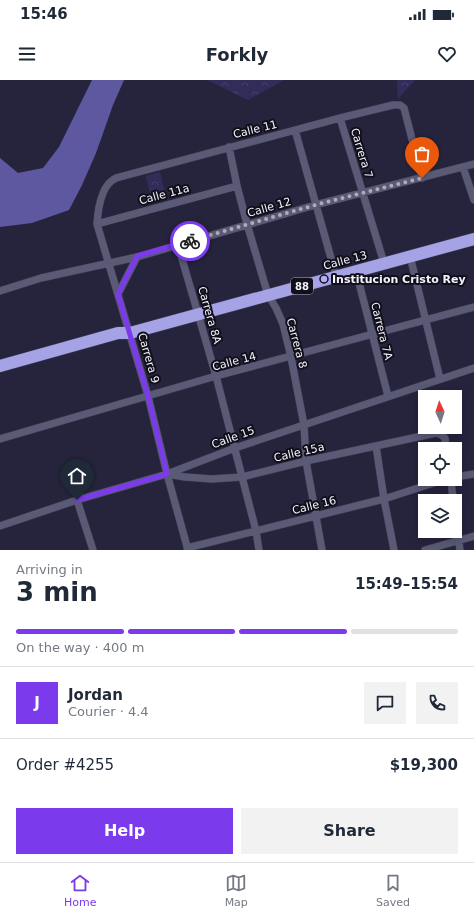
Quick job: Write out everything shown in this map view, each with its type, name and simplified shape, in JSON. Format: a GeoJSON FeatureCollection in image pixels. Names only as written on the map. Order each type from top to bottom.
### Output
{"type":"FeatureCollection","features":[{"type":"Feature","properties":{"kind":"highway","name":"Calle 13"},"geometry":{"type":"LineString","coordinates":[[0,366],[118,333],[130,332],[198,314],[474,238]]}},
{"type":"Feature","properties":{"kind":"highway","name":"Calle 13"},"geometry":{"type":"LineString","coordinates":[[0,373],[120,339],[130,332]]}},
{"type":"Feature","properties":{"kind":"street","name":"Calle 11"},"geometry":{"type":"LineString","coordinates":[[116,178],[340,118],[393,105],[400,105],[404,108],[422,178]]}},
{"type":"Feature","properties":{"kind":"street","name":"Carrera 7"},"geometry":{"type":"LineString","coordinates":[[340,118],[384,263]]}},
{"type":"Feature","properties":{"kind":"street"},"geometry":{"type":"LineString","coordinates":[[295,130],[336,276]]}},
{"type":"Feature","properties":{"kind":"street","name":"Carrera 8"},"geometry":{"type":"LineString","coordinates":[[229,147],[247,224],[268,295],[283,324],[291,357],[304,424],[306,461],[322,550]]}},
{"type":"Feature","properties":{"kind":"street","name":"Calle 12"},"geometry":{"type":"LineString","coordinates":[[0,291],[41,278],[137,256],[315,205],[474,164]]}},
{"type":"Feature","properties":{"kind":"street"},"geometry":{"type":"LineString","coordinates":[[463,167],[474,200]]}},
{"type":"Feature","properties":{"kind":"street","name":"Carrera 9"},"geometry":{"type":"LineString","coordinates":[[116,178],[111,180],[107,185],[98,209],[97,224],[148,396],[187,549]]}},
{"type":"Feature","properties":{"kind":"street","name":"Calle 11a"},"geometry":{"type":"LineString","coordinates":[[97,224],[237,186]]}},
{"type":"Feature","properties":{"kind":"street","name":"Carrera 8A"},"geometry":{"type":"LineString","coordinates":[[178,245],[235,448],[256,531],[258,550]]}},
{"type":"Feature","properties":{"kind":"street"},"geometry":{"type":"LineString","coordinates":[[118,294],[137,256]]}},
{"type":"Feature","properties":{"kind":"street"},"geometry":{"type":"LineString","coordinates":[[410,256],[440,379]]}},
{"type":"Feature","properties":{"kind":"street","name":"Carrera 7A"},"geometry":{"type":"LineString","coordinates":[[356,271],[388,396]]}},
{"type":"Feature","properties":{"kind":"street","name":"Calle 14"},"geometry":{"type":"LineString","coordinates":[[0,438],[216,376],[474,307]]}},
{"type":"Feature","properties":{"kind":"street","name":"Calle 15"},"geometry":{"type":"LineString","coordinates":[[0,526],[77,500],[167,474],[304,424],[474,368]]}},
{"type":"Feature","properties":{"kind":"street","name":"Calle 15a"},"geometry":{"type":"LineString","coordinates":[[167,474],[212,479],[242,477],[306,461],[436,433],[445,438],[445,442]]}},
{"type":"Feature","properties":{"kind":"street"},"geometry":{"type":"LineString","coordinates":[[376,446],[394,550]]}},
{"type":"Feature","properties":{"kind":"street"},"geometry":{"type":"LineString","coordinates":[[462,476],[474,474]]}},
{"type":"Feature","properties":{"kind":"street","name":"Calle 16"},"geometry":{"type":"LineString","coordinates":[[187,549],[384,498],[423,486]]}},
{"type":"Feature","properties":{"kind":"street"},"geometry":{"type":"LineString","coordinates":[[77,500],[93,550]]}},
{"type":"Feature","properties":{"kind":"street"},"geometry":{"type":"LineString","coordinates":[[425,550],[474,536]]}},
{"type":"Feature","properties":{"kind":"street"},"geometry":{"type":"LineString","coordinates":[[458,538],[460,550]]}},
{"type":"Feature","properties":{"kind":"green space"},"geometry":{"type":"Polygon","coordinates":[[[207,80],[284,80],[248,100],[207,80]]]}},
{"type":"Feature","properties":{"kind":"green space"},"geometry":{"type":"Polygon","coordinates":[[[397,80],[415,80],[398,99],[397,80]]]}},
{"type":"Feature","properties":{"kind":"green space"},"geometry":{"type":"Polygon","coordinates":[[[160,172],[166,198],[152,201],[146,176],[160,172]]]}},
{"type":"Feature","properties":{"kind":"shaded area"},"geometry":{"type":"Polygon","coordinates":[[[92,80],[124,80],[113,105],[96,153],[69,210],[32,223],[0,227],[0,158],[18,173],[43,168],[59,147],[92,80]]]}},
{"type":"Feature","properties":{"kind":"way so far"},"geometry":{"type":"LineString","coordinates":[[190,241],[315,205],[422,178]]}},
{"type":"Feature","properties":{"kind":"place","name":"Institucion Cristo Rey"},"geometry":{"type":"Point","coordinates":[324,279]}},
{"type":"Feature","properties":{"kind":"route"},"geometry":{"type":"LineString","coordinates":[[77,500],[167,474],[148,396],[118,294],[137,256],[190,241]]}}]}
